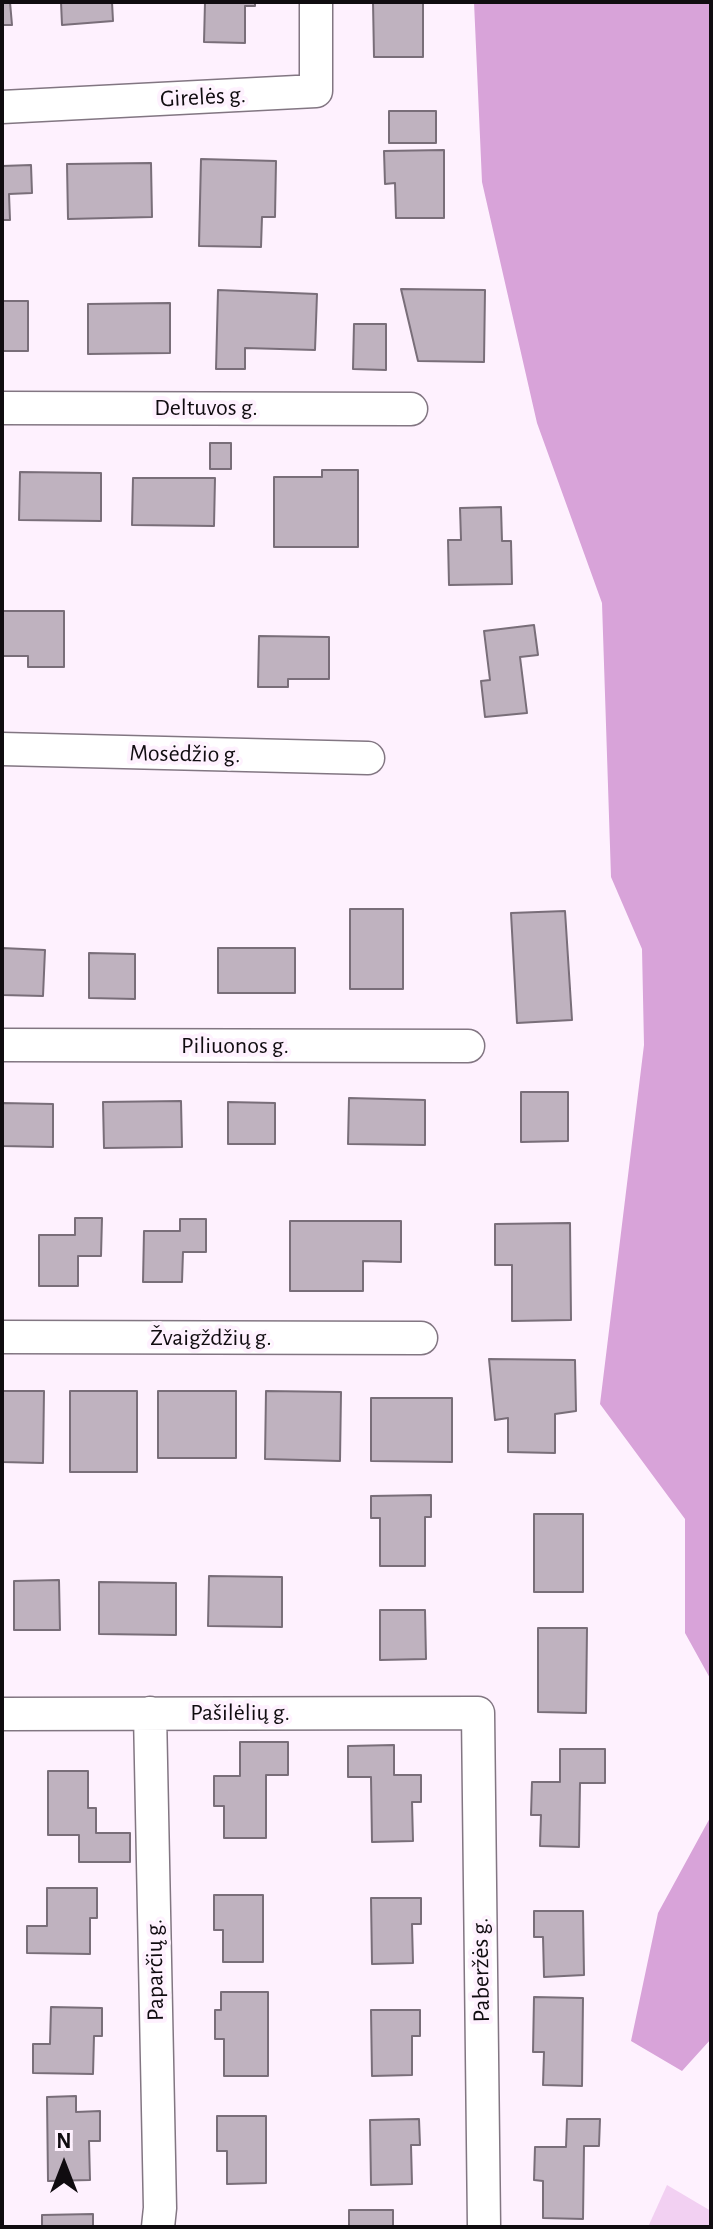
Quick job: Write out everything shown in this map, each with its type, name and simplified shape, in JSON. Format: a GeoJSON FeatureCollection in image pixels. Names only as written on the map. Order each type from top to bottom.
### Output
{"type":"FeatureCollection","features":[{"type":"Feature","properties":{"kind":"street","name":"Girelės g."},"geometry":{"type":"LineString","coordinates":[[2,107],[316,91],[316,2]]}},
{"type":"Feature","properties":{"kind":"street","name":"Deltuvos g."},"geometry":{"type":"LineString","coordinates":[[2,408],[411,409]]}},
{"type":"Feature","properties":{"kind":"street","name":"Mosėdžio g."},"geometry":{"type":"LineString","coordinates":[[2,749],[368,758]]}},
{"type":"Feature","properties":{"kind":"street","name":"Piliuonos g."},"geometry":{"type":"LineString","coordinates":[[2,1045],[468,1046]]}},
{"type":"Feature","properties":{"kind":"street","name":"Žvaigždžių g."},"geometry":{"type":"LineString","coordinates":[[2,1337],[421,1338]]}},
{"type":"Feature","properties":{"kind":"street","name":"Paparčių g."},"geometry":{"type":"LineString","coordinates":[[150,1713],[158,2227]]}},
{"type":"Feature","properties":{"kind":"street","name":"Pašilėlių g."},"geometry":{"type":"LineString","coordinates":[[2,1714],[478,1713]]}},
{"type":"Feature","properties":{"kind":"street","name":"Paberžės g."},"geometry":{"type":"LineString","coordinates":[[478,1713],[484,2227]]}},
{"type":"Feature","properties":{"kind":"shaded area"},"geometry":{"type":"Polygon","coordinates":[[[474,2],[711,2],[711,1680],[685,1633],[685,1519],[600,1404],[644,1045],[642,949],[611,877],[602,603],[537,423],[482,182],[474,2]]]}},
{"type":"Feature","properties":{"kind":"shaded area"},"geometry":{"type":"Polygon","coordinates":[[[711,1816],[711,2039],[682,2071],[631,2041],[658,1913],[711,1816]]]}},
{"type":"Feature","properties":{"kind":"shaded area"},"geometry":{"type":"Polygon","coordinates":[[[667,2185],[711,2211],[711,2227],[648,2227],[667,2185]]]}},
{"type":"Feature","properties":{"kind":"building"},"geometry":{"type":"Polygon","coordinates":[[[2,2],[10,2],[12,25],[2,25],[2,2]]]}},
{"type":"Feature","properties":{"kind":"building"},"geometry":{"type":"Polygon","coordinates":[[[61,2],[112,2],[113,21],[62,25],[61,2]]]}},
{"type":"Feature","properties":{"kind":"building"},"geometry":{"type":"Polygon","coordinates":[[[205,2],[255,2],[255,6],[245,6],[245,43],[204,42],[205,2]]]}},
{"type":"Feature","properties":{"kind":"building"},"geometry":{"type":"Polygon","coordinates":[[[373,2],[423,2],[423,57],[374,57],[373,2]]]}},
{"type":"Feature","properties":{"kind":"building"},"geometry":{"type":"Polygon","coordinates":[[[389,111],[436,111],[436,143],[389,143],[389,111]]]}},
{"type":"Feature","properties":{"kind":"building"},"geometry":{"type":"Polygon","coordinates":[[[444,150],[444,218],[396,218],[395,183],[385,184],[384,151],[444,150]]]}},
{"type":"Feature","properties":{"kind":"building"},"geometry":{"type":"Polygon","coordinates":[[[201,159],[276,161],[275,217],[262,217],[261,247],[199,246],[201,159]]]}},
{"type":"Feature","properties":{"kind":"building"},"geometry":{"type":"Polygon","coordinates":[[[151,163],[152,217],[68,219],[67,164],[151,163]]]}},
{"type":"Feature","properties":{"kind":"building"},"geometry":{"type":"Polygon","coordinates":[[[31,165],[32,193],[9,194],[10,220],[2,220],[2,166],[31,165]]]}},
{"type":"Feature","properties":{"kind":"building"},"geometry":{"type":"Polygon","coordinates":[[[401,289],[485,290],[484,362],[418,361],[401,289]]]}},
{"type":"Feature","properties":{"kind":"building"},"geometry":{"type":"Polygon","coordinates":[[[218,290],[317,294],[315,350],[245,348],[245,369],[216,369],[218,290]]]}},
{"type":"Feature","properties":{"kind":"building"},"geometry":{"type":"Polygon","coordinates":[[[2,301],[28,301],[28,351],[2,351],[2,301]]]}},
{"type":"Feature","properties":{"kind":"building"},"geometry":{"type":"Polygon","coordinates":[[[170,303],[170,353],[88,354],[88,304],[170,303]]]}},
{"type":"Feature","properties":{"kind":"building"},"geometry":{"type":"Polygon","coordinates":[[[354,324],[386,324],[386,370],[353,369],[354,324]]]}},
{"type":"Feature","properties":{"kind":"building"},"geometry":{"type":"Polygon","coordinates":[[[210,443],[231,443],[231,469],[210,469],[210,443]]]}},
{"type":"Feature","properties":{"kind":"building"},"geometry":{"type":"Polygon","coordinates":[[[322,470],[358,470],[358,547],[274,547],[274,477],[322,477],[322,470]]]}},
{"type":"Feature","properties":{"kind":"building"},"geometry":{"type":"Polygon","coordinates":[[[20,472],[101,473],[101,521],[19,520],[20,472]]]}},
{"type":"Feature","properties":{"kind":"building"},"geometry":{"type":"Polygon","coordinates":[[[133,478],[215,478],[214,526],[132,525],[133,478]]]}},
{"type":"Feature","properties":{"kind":"building"},"geometry":{"type":"Polygon","coordinates":[[[501,507],[502,541],[511,541],[512,584],[449,585],[448,540],[461,540],[460,508],[501,507]]]}},
{"type":"Feature","properties":{"kind":"building"},"geometry":{"type":"Polygon","coordinates":[[[2,611],[64,611],[64,667],[28,667],[28,656],[2,656],[2,611]]]}},
{"type":"Feature","properties":{"kind":"building"},"geometry":{"type":"Polygon","coordinates":[[[534,625],[538,655],[520,657],[527,713],[485,717],[481,681],[490,680],[484,631],[534,625]]]}},
{"type":"Feature","properties":{"kind":"building"},"geometry":{"type":"Polygon","coordinates":[[[259,636],[329,637],[329,679],[288,679],[288,687],[258,687],[259,636]]]}},
{"type":"Feature","properties":{"kind":"building"},"geometry":{"type":"Polygon","coordinates":[[[350,909],[403,909],[403,989],[350,989],[350,909]]]}},
{"type":"Feature","properties":{"kind":"building"},"geometry":{"type":"Polygon","coordinates":[[[565,911],[572,1020],[517,1023],[511,913],[565,911]]]}},
{"type":"Feature","properties":{"kind":"building"},"geometry":{"type":"Polygon","coordinates":[[[2,948],[45,950],[43,996],[2,995],[2,948]]]}},
{"type":"Feature","properties":{"kind":"building"},"geometry":{"type":"Polygon","coordinates":[[[218,948],[295,948],[295,993],[218,993],[218,948]]]}},
{"type":"Feature","properties":{"kind":"building"},"geometry":{"type":"Polygon","coordinates":[[[89,953],[135,954],[135,999],[89,998],[89,953]]]}},
{"type":"Feature","properties":{"kind":"building"},"geometry":{"type":"Polygon","coordinates":[[[521,1092],[568,1092],[568,1141],[521,1142],[521,1092]]]}},
{"type":"Feature","properties":{"kind":"building"},"geometry":{"type":"Polygon","coordinates":[[[349,1098],[425,1100],[425,1145],[348,1144],[349,1098]]]}},
{"type":"Feature","properties":{"kind":"building"},"geometry":{"type":"Polygon","coordinates":[[[181,1101],[182,1147],[104,1148],[103,1102],[181,1101]]]}},
{"type":"Feature","properties":{"kind":"building"},"geometry":{"type":"Polygon","coordinates":[[[228,1102],[275,1103],[275,1144],[228,1144],[228,1102]]]}},
{"type":"Feature","properties":{"kind":"building"},"geometry":{"type":"Polygon","coordinates":[[[2,1103],[53,1104],[53,1147],[2,1146],[2,1103]]]}},
{"type":"Feature","properties":{"kind":"building"},"geometry":{"type":"Polygon","coordinates":[[[75,1218],[102,1218],[101,1256],[78,1256],[78,1286],[39,1286],[39,1235],[75,1235],[75,1218]]]}},
{"type":"Feature","properties":{"kind":"building"},"geometry":{"type":"Polygon","coordinates":[[[180,1219],[206,1219],[206,1252],[183,1252],[182,1282],[143,1282],[144,1231],[180,1231],[180,1219]]]}},
{"type":"Feature","properties":{"kind":"building"},"geometry":{"type":"Polygon","coordinates":[[[290,1221],[401,1221],[401,1262],[363,1261],[363,1291],[290,1291],[290,1221]]]}},
{"type":"Feature","properties":{"kind":"building"},"geometry":{"type":"Polygon","coordinates":[[[570,1223],[571,1320],[512,1321],[512,1265],[495,1265],[495,1224],[570,1223]]]}},
{"type":"Feature","properties":{"kind":"building"},"geometry":{"type":"Polygon","coordinates":[[[489,1359],[575,1360],[576,1411],[555,1414],[555,1453],[508,1452],[508,1418],[495,1420],[489,1359]]]}},
{"type":"Feature","properties":{"kind":"building"},"geometry":{"type":"Polygon","coordinates":[[[2,1391],[44,1391],[43,1463],[2,1462],[2,1391]]]}},
{"type":"Feature","properties":{"kind":"building"},"geometry":{"type":"Polygon","coordinates":[[[70,1391],[137,1391],[137,1472],[70,1472],[70,1391]]]}},
{"type":"Feature","properties":{"kind":"building"},"geometry":{"type":"Polygon","coordinates":[[[158,1391],[236,1391],[236,1458],[158,1458],[158,1391]]]}},
{"type":"Feature","properties":{"kind":"building"},"geometry":{"type":"Polygon","coordinates":[[[266,1391],[341,1392],[340,1461],[265,1459],[266,1391]]]}},
{"type":"Feature","properties":{"kind":"building"},"geometry":{"type":"Polygon","coordinates":[[[371,1398],[452,1398],[452,1462],[371,1461],[371,1398]]]}},
{"type":"Feature","properties":{"kind":"building"},"geometry":{"type":"Polygon","coordinates":[[[431,1495],[431,1517],[425,1517],[425,1566],[380,1566],[380,1518],[371,1518],[371,1496],[431,1495]]]}},
{"type":"Feature","properties":{"kind":"building"},"geometry":{"type":"Polygon","coordinates":[[[534,1514],[583,1514],[583,1592],[534,1592],[534,1514]]]}},
{"type":"Feature","properties":{"kind":"building"},"geometry":{"type":"Polygon","coordinates":[[[209,1576],[282,1577],[282,1627],[208,1626],[209,1576]]]}},
{"type":"Feature","properties":{"kind":"building"},"geometry":{"type":"Polygon","coordinates":[[[59,1580],[60,1630],[14,1630],[14,1581],[59,1580]]]}},
{"type":"Feature","properties":{"kind":"building"},"geometry":{"type":"Polygon","coordinates":[[[99,1582],[176,1583],[176,1635],[99,1634],[99,1582]]]}},
{"type":"Feature","properties":{"kind":"building"},"geometry":{"type":"Polygon","coordinates":[[[380,1610],[425,1610],[426,1659],[380,1660],[380,1610]]]}},
{"type":"Feature","properties":{"kind":"building"},"geometry":{"type":"Polygon","coordinates":[[[538,1628],[587,1628],[586,1713],[538,1712],[538,1628]]]}},
{"type":"Feature","properties":{"kind":"building"},"geometry":{"type":"Polygon","coordinates":[[[240,1742],[288,1742],[288,1775],[266,1775],[266,1838],[224,1838],[224,1806],[214,1806],[214,1776],[240,1776],[240,1742]]]}},
{"type":"Feature","properties":{"kind":"building"},"geometry":{"type":"Polygon","coordinates":[[[394,1745],[394,1775],[421,1775],[421,1802],[412,1802],[413,1841],[372,1842],[371,1777],[348,1777],[348,1746],[394,1745]]]}},
{"type":"Feature","properties":{"kind":"building"},"geometry":{"type":"Polygon","coordinates":[[[560,1749],[605,1749],[605,1783],[580,1783],[579,1847],[540,1846],[541,1815],[531,1815],[532,1782],[560,1782],[560,1749]]]}},
{"type":"Feature","properties":{"kind":"building"},"geometry":{"type":"Polygon","coordinates":[[[48,1771],[88,1771],[88,1808],[96,1808],[96,1833],[130,1833],[130,1862],[79,1862],[79,1835],[48,1835],[48,1771]]]}},
{"type":"Feature","properties":{"kind":"building"},"geometry":{"type":"Polygon","coordinates":[[[47,1888],[97,1888],[97,1918],[90,1918],[90,1954],[27,1953],[27,1926],[47,1926],[47,1888]]]}},
{"type":"Feature","properties":{"kind":"building"},"geometry":{"type":"Polygon","coordinates":[[[214,1895],[263,1895],[263,1962],[223,1962],[223,1930],[214,1930],[214,1895]]]}},
{"type":"Feature","properties":{"kind":"building"},"geometry":{"type":"Polygon","coordinates":[[[371,1898],[421,1898],[421,1924],[412,1924],[413,1963],[372,1964],[371,1898]]]}},
{"type":"Feature","properties":{"kind":"building"},"geometry":{"type":"Polygon","coordinates":[[[534,1911],[583,1911],[584,1975],[544,1977],[543,1937],[534,1937],[534,1911]]]}},
{"type":"Feature","properties":{"kind":"building"},"geometry":{"type":"Polygon","coordinates":[[[221,1992],[268,1992],[268,2076],[224,2076],[224,2039],[215,2039],[215,2010],[221,2010],[221,1992]]]}},
{"type":"Feature","properties":{"kind":"building"},"geometry":{"type":"Polygon","coordinates":[[[534,1997],[583,1998],[582,2086],[543,2085],[544,2052],[533,2052],[534,1997]]]}},
{"type":"Feature","properties":{"kind":"building"},"geometry":{"type":"Polygon","coordinates":[[[51,2007],[102,2008],[102,2036],[94,2036],[93,2074],[33,2073],[33,2044],[50,2044],[51,2007]]]}},
{"type":"Feature","properties":{"kind":"building"},"geometry":{"type":"Polygon","coordinates":[[[371,2010],[420,2010],[420,2036],[412,2036],[412,2075],[372,2076],[371,2010]]]}},
{"type":"Feature","properties":{"kind":"building"},"geometry":{"type":"Polygon","coordinates":[[[76,2096],[76,2112],[100,2111],[100,2141],[89,2141],[90,2180],[48,2181],[47,2097],[76,2096]]]}},
{"type":"Feature","properties":{"kind":"building"},"geometry":{"type":"Polygon","coordinates":[[[217,2116],[266,2116],[266,2183],[227,2184],[227,2151],[217,2151],[217,2116]]]}},
{"type":"Feature","properties":{"kind":"building"},"geometry":{"type":"Polygon","coordinates":[[[419,2119],[420,2145],[411,2145],[412,2184],[371,2185],[370,2120],[419,2119]]]}},
{"type":"Feature","properties":{"kind":"building"},"geometry":{"type":"Polygon","coordinates":[[[567,2119],[600,2119],[599,2146],[584,2146],[583,2219],[543,2218],[543,2181],[534,2180],[535,2147],[566,2147],[567,2119]]]}},
{"type":"Feature","properties":{"kind":"building"},"geometry":{"type":"Polygon","coordinates":[[[349,2210],[393,2210],[393,2227],[349,2227],[349,2210]]]}},
{"type":"Feature","properties":{"kind":"building"},"geometry":{"type":"Polygon","coordinates":[[[93,2214],[93,2227],[42,2227],[42,2215],[93,2214]]]}}]}
